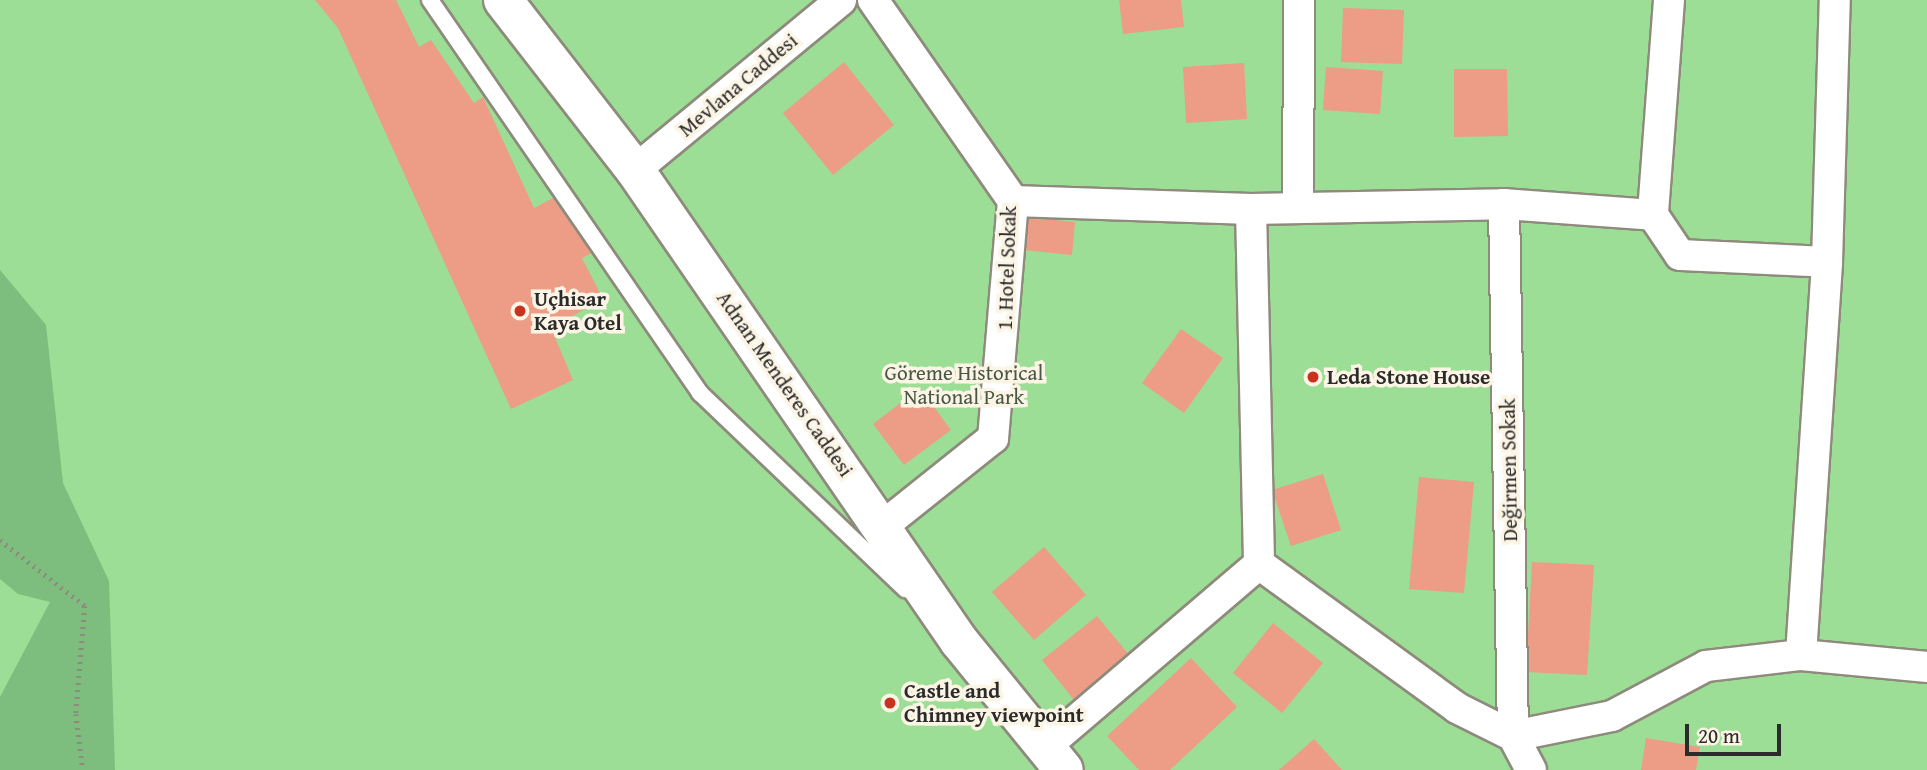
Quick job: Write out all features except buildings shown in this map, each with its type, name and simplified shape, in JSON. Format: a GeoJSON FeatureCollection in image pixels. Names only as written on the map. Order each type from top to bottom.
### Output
{"type":"FeatureCollection","features":[{"type":"Feature","properties":{"kind":"street","name":"Adnan Menderes Caddesi"},"geometry":{"type":"LineString","coordinates":[[503,0],[635,170],[884,525],[959,641],[1055,758]]}},
{"type":"Feature","properties":{"kind":"street","name":"Mevlana Caddesi"},"geometry":{"type":"LineString","coordinates":[[635,170],[841,0]]}},
{"type":"Feature","properties":{"kind":"street","name":"1. Hotel Sokak"},"geometry":{"type":"LineString","coordinates":[[873,0],[1013,201],[993,438],[884,525]]}},
{"type":"Feature","properties":{"kind":"street"},"geometry":{"type":"LineString","coordinates":[[1298,208],[1299,0]]}},
{"type":"Feature","properties":{"kind":"street"},"geometry":{"type":"LineString","coordinates":[[1669,0],[1653,215],[1680,255],[1827,262]]}},
{"type":"Feature","properties":{"kind":"street"},"geometry":{"type":"LineString","coordinates":[[1801,656],[1827,262],[1835,0]]}},
{"type":"Feature","properties":{"kind":"street"},"geometry":{"type":"LineString","coordinates":[[1013,201],[1251,209],[1504,204],[1653,215]]}},
{"type":"Feature","properties":{"kind":"street","name":"Değirmen Sokak"},"geometry":{"type":"LineString","coordinates":[[1504,204],[1513,736]]}},
{"type":"Feature","properties":{"kind":"street"},"geometry":{"type":"LineString","coordinates":[[1055,758],[1259,564],[1251,209]]}},
{"type":"Feature","properties":{"kind":"street"},"geometry":{"type":"LineString","coordinates":[[1259,564],[1457,708],[1513,736],[1531,770]]}},
{"type":"Feature","properties":{"kind":"street"},"geometry":{"type":"LineString","coordinates":[[1513,736],[1612,716],[1706,666],[1801,656],[1927,667]]}},
{"type":"Feature","properties":{"kind":"lane"},"geometry":{"type":"LineString","coordinates":[[430,0],[700,393],[959,641]]}},
{"type":"Feature","properties":{"kind":"path"},"geometry":{"type":"LineString","coordinates":[[0,541],[85,606],[76,714],[83,770]]}},
{"type":"Feature","properties":{"kind":"green space","name":"Göreme Historical National Park"},"geometry":{"type":"Polygon","coordinates":[[[0,0],[1927,0],[1927,770],[0,770],[0,0]]]}},
{"type":"Feature","properties":{"kind":"green space"},"geometry":{"type":"Polygon","coordinates":[[[0,270],[46,325],[63,483],[109,581],[115,770],[0,770],[0,697],[50,602],[18,594],[0,579],[0,270]]]}},
{"type":"Feature","properties":{"kind":"place","name":"Uçhisar Kaya Otel"},"geometry":{"type":"Point","coordinates":[520,311]}},
{"type":"Feature","properties":{"kind":"place","name":"Leda Stone House"},"geometry":{"type":"Point","coordinates":[1313,377]}},
{"type":"Feature","properties":{"kind":"place","name":"Castle and Chimney viewpoint"},"geometry":{"type":"Point","coordinates":[890,703]}}]}
